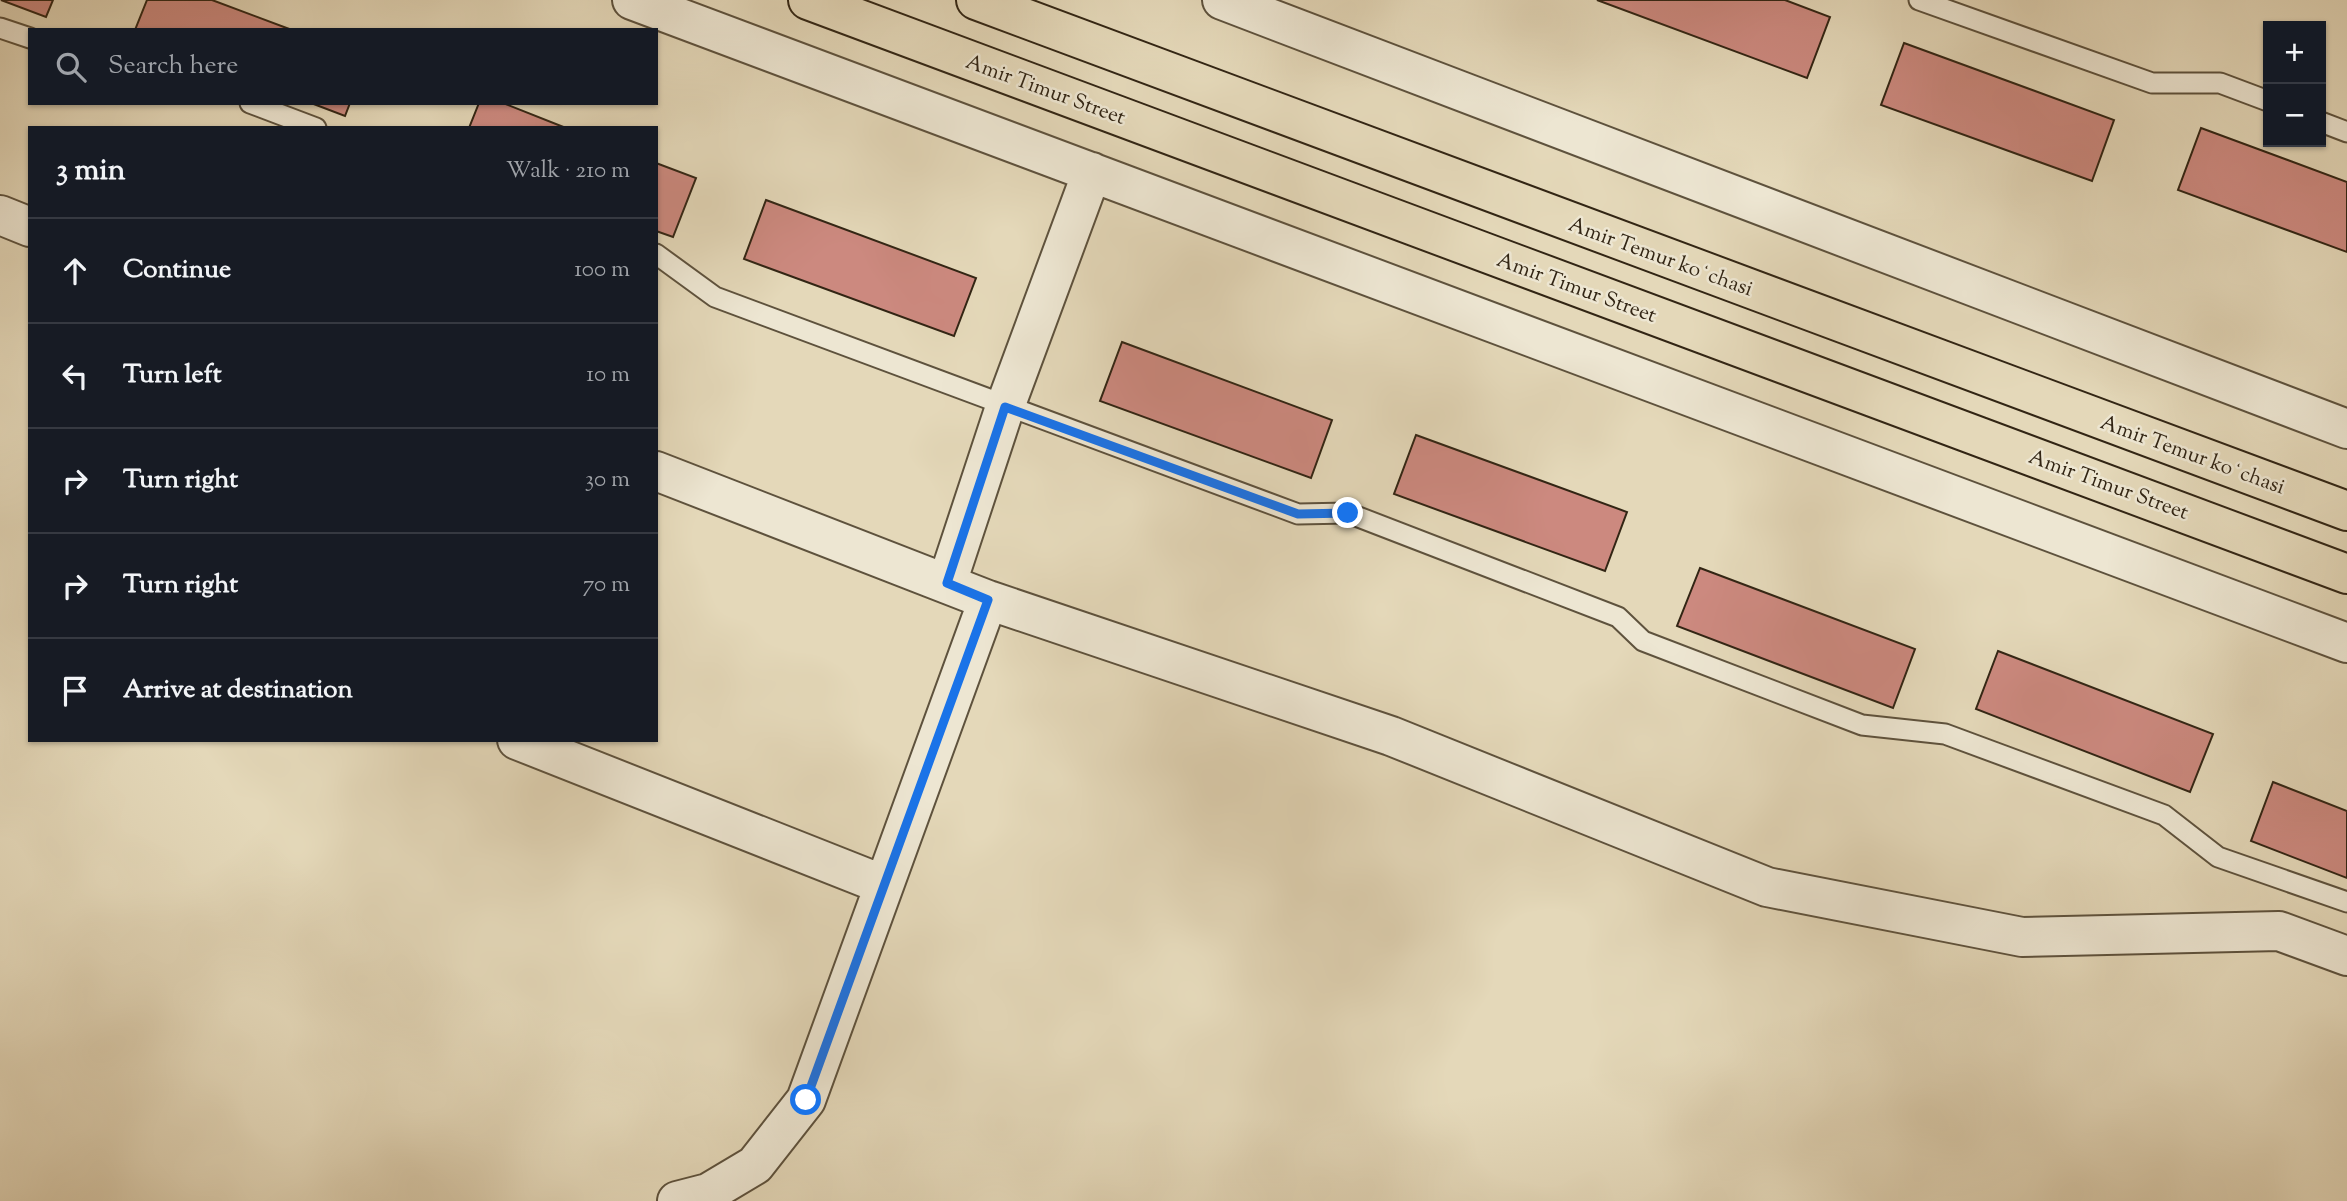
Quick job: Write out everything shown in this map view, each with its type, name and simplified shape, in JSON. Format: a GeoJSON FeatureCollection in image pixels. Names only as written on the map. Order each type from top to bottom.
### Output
{"type":"FeatureCollection","features":[{"type":"Feature","properties":{"kind":"highway","name":"Amir Timur Street"},"geometry":{"type":"LineString","coordinates":[[807,0],[2347,574]]}},
{"type":"Feature","properties":{"kind":"highway","name":"Amir Temur koʻchasi"},"geometry":{"type":"LineString","coordinates":[[976,0],[2347,511]]}},
{"type":"Feature","properties":{"kind":"street"},"geometry":{"type":"LineString","coordinates":[[632,0],[2347,643]]}},
{"type":"Feature","properties":{"kind":"street"},"geometry":{"type":"LineString","coordinates":[[1222,0],[2347,429]]}},
{"type":"Feature","properties":{"kind":"street"},"geometry":{"type":"LineString","coordinates":[[947,583],[1005,407],[1092,172]]}},
{"type":"Feature","properties":{"kind":"street"},"geometry":{"type":"LineString","coordinates":[[0,215],[28,226]]}},
{"type":"Feature","properties":{"kind":"street"},"geometry":{"type":"LineString","coordinates":[[658,472],[988,600],[1391,736],[1767,887],[2022,937],[2279,931],[2347,956]]}},
{"type":"Feature","properties":{"kind":"street"},"geometry":{"type":"LineString","coordinates":[[677,1201],[708,1192],[755,1165],[806,1100],[988,600]]}},
{"type":"Feature","properties":{"kind":"street"},"geometry":{"type":"LineString","coordinates":[[522,742],[884,886]]}},
{"type":"Feature","properties":{"kind":"lane"},"geometry":{"type":"LineString","coordinates":[[1919,0],[2152,83],[2220,83],[2263,99]]}},
{"type":"Feature","properties":{"kind":"lane"},"geometry":{"type":"LineString","coordinates":[[0,28],[28,37]]}},
{"type":"Feature","properties":{"kind":"lane"},"geometry":{"type":"LineString","coordinates":[[255,105],[311,126]]}},
{"type":"Feature","properties":{"kind":"lane"},"geometry":{"type":"LineString","coordinates":[[2326,124],[2347,132]]}},
{"type":"Feature","properties":{"kind":"lane"},"geometry":{"type":"LineString","coordinates":[[658,255],[715,297],[1298,514],[1348,513],[1618,617],[1643,641],[1862,726],[1945,734],[2164,815],[2218,857],[2347,902]]}},
{"type":"Feature","properties":{"kind":"building"},"geometry":{"type":"Polygon","coordinates":[[[1,0],[53,0],[46,17],[1,0]]]}},
{"type":"Feature","properties":{"kind":"building"},"geometry":{"type":"Polygon","coordinates":[[[147,0],[212,0],[287,28],[136,28],[147,0]]]}},
{"type":"Feature","properties":{"kind":"building"},"geometry":{"type":"Polygon","coordinates":[[[1597,0],[1785,0],[1830,17],[1807,78],[1597,0]]]}},
{"type":"Feature","properties":{"kind":"building"},"geometry":{"type":"Polygon","coordinates":[[[1904,43],[2114,120],[2092,181],[1881,105],[1904,43]]]}},
{"type":"Feature","properties":{"kind":"building"},"geometry":{"type":"Polygon","coordinates":[[[316,105],[349,105],[345,116],[316,105]]]}},
{"type":"Feature","properties":{"kind":"building"},"geometry":{"type":"Polygon","coordinates":[[[478,105],[508,105],[561,126],[470,126],[478,105]]]}},
{"type":"Feature","properties":{"kind":"building"},"geometry":{"type":"Polygon","coordinates":[[[2201,128],[2347,182],[2347,252],[2178,190],[2201,128]]]}},
{"type":"Feature","properties":{"kind":"building"},"geometry":{"type":"Polygon","coordinates":[[[658,164],[696,178],[673,237],[658,232],[658,164]]]}},
{"type":"Feature","properties":{"kind":"building"},"geometry":{"type":"Polygon","coordinates":[[[766,200],[976,278],[954,336],[744,259],[766,200]]]}},
{"type":"Feature","properties":{"kind":"building"},"geometry":{"type":"Polygon","coordinates":[[[1122,342],[1332,420],[1311,478],[1100,401],[1122,342]]]}},
{"type":"Feature","properties":{"kind":"building"},"geometry":{"type":"Polygon","coordinates":[[[1416,435],[1627,512],[1605,571],[1394,494],[1416,435]]]}},
{"type":"Feature","properties":{"kind":"building"},"geometry":{"type":"Polygon","coordinates":[[[1700,568],[1915,649],[1893,708],[1677,626],[1700,568]]]}},
{"type":"Feature","properties":{"kind":"building"},"geometry":{"type":"Polygon","coordinates":[[[1998,651],[2213,734],[2190,792],[1976,709],[1998,651]]]}},
{"type":"Feature","properties":{"kind":"building"},"geometry":{"type":"Polygon","coordinates":[[[2273,782],[2347,811],[2347,878],[2251,841],[2273,782]]]}},
{"type":"Feature","properties":{"kind":"route"},"geometry":{"type":"LineString","coordinates":[[806,1100],[988,600],[947,583],[1005,407],[1298,514],[1348,513]]}}]}
